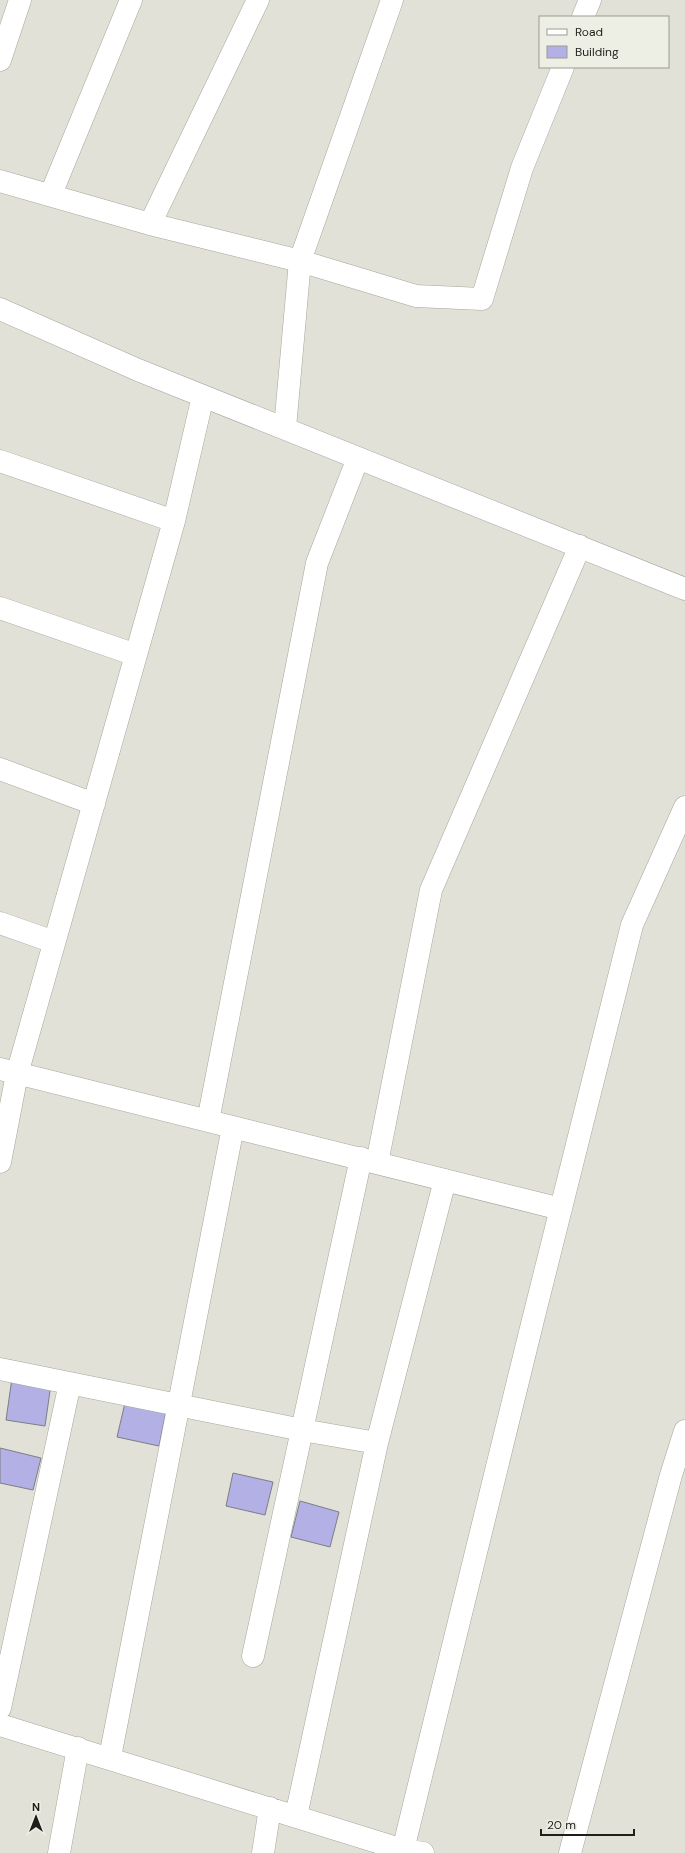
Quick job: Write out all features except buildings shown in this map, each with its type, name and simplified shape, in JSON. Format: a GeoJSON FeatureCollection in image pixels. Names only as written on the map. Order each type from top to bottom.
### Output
{"type":"FeatureCollection","features":[{"type":"Feature","properties":{"kind":"street"},"geometry":{"type":"LineString","coordinates":[[0,60],[20,0]]}},
{"type":"Feature","properties":{"kind":"street"},"geometry":{"type":"LineString","coordinates":[[51,194],[131,0]]}},
{"type":"Feature","properties":{"kind":"street"},"geometry":{"type":"LineString","coordinates":[[150,224],[258,0]]}},
{"type":"Feature","properties":{"kind":"street"},"geometry":{"type":"LineString","coordinates":[[285,428],[300,261],[392,0]]}},
{"type":"Feature","properties":{"kind":"street"},"geometry":{"type":"LineString","coordinates":[[583,16],[590,0]]}},
{"type":"Feature","properties":{"kind":"street"},"geometry":{"type":"LineString","coordinates":[[0,181],[51,194],[150,224],[300,261],[416,296],[482,299],[522,168],[563,68]]}},
{"type":"Feature","properties":{"kind":"street"},"geometry":{"type":"LineString","coordinates":[[0,308],[138,370],[685,589]]}},
{"type":"Feature","properties":{"kind":"street"},"geometry":{"type":"LineString","coordinates":[[0,1162],[8,1071],[54,942],[94,804],[174,521],[202,396]]}},
{"type":"Feature","properties":{"kind":"street"},"geometry":{"type":"LineString","coordinates":[[208,1121],[316,563],[358,458]]}},
{"type":"Feature","properties":{"kind":"street"},"geometry":{"type":"LineString","coordinates":[[0,461],[174,521]]}},
{"type":"Feature","properties":{"kind":"street"},"geometry":{"type":"LineString","coordinates":[[253,1656],[302,1430],[369,1161],[431,890],[580,546]]}},
{"type":"Feature","properties":{"kind":"street"},"geometry":{"type":"LineString","coordinates":[[0,608],[136,655]]}},
{"type":"Feature","properties":{"kind":"street"},"geometry":{"type":"LineString","coordinates":[[0,769],[94,804]]}},
{"type":"Feature","properties":{"kind":"street"},"geometry":{"type":"LineString","coordinates":[[0,1725],[110,1757],[270,1808],[413,1851],[561,1209],[632,925],[685,807]]}},
{"type":"Feature","properties":{"kind":"street"},"geometry":{"type":"LineString","coordinates":[[0,923],[54,942]]}},
{"type":"Feature","properties":{"kind":"street"},"geometry":{"type":"LineString","coordinates":[[8,1071],[561,1209]]}},
{"type":"Feature","properties":{"kind":"street"},"geometry":{"type":"LineString","coordinates":[[110,1757],[233,1127]]}},
{"type":"Feature","properties":{"kind":"street"},"geometry":{"type":"LineString","coordinates":[[296,1816],[377,1443],[445,1180]]}},
{"type":"Feature","properties":{"kind":"street"},"geometry":{"type":"LineString","coordinates":[[0,1369],[178,1406],[377,1443]]}},
{"type":"Feature","properties":{"kind":"street"},"geometry":{"type":"LineString","coordinates":[[0,1708],[70,1383]]}},
{"type":"Feature","properties":{"kind":"street"},"geometry":{"type":"LineString","coordinates":[[570,1853],[669,1483],[685,1432]]}},
{"type":"Feature","properties":{"kind":"street"},"geometry":{"type":"LineString","coordinates":[[59,1853],[78,1748]]}},
{"type":"Feature","properties":{"kind":"street"},"geometry":{"type":"LineString","coordinates":[[263,1853],[270,1808]]}}]}
